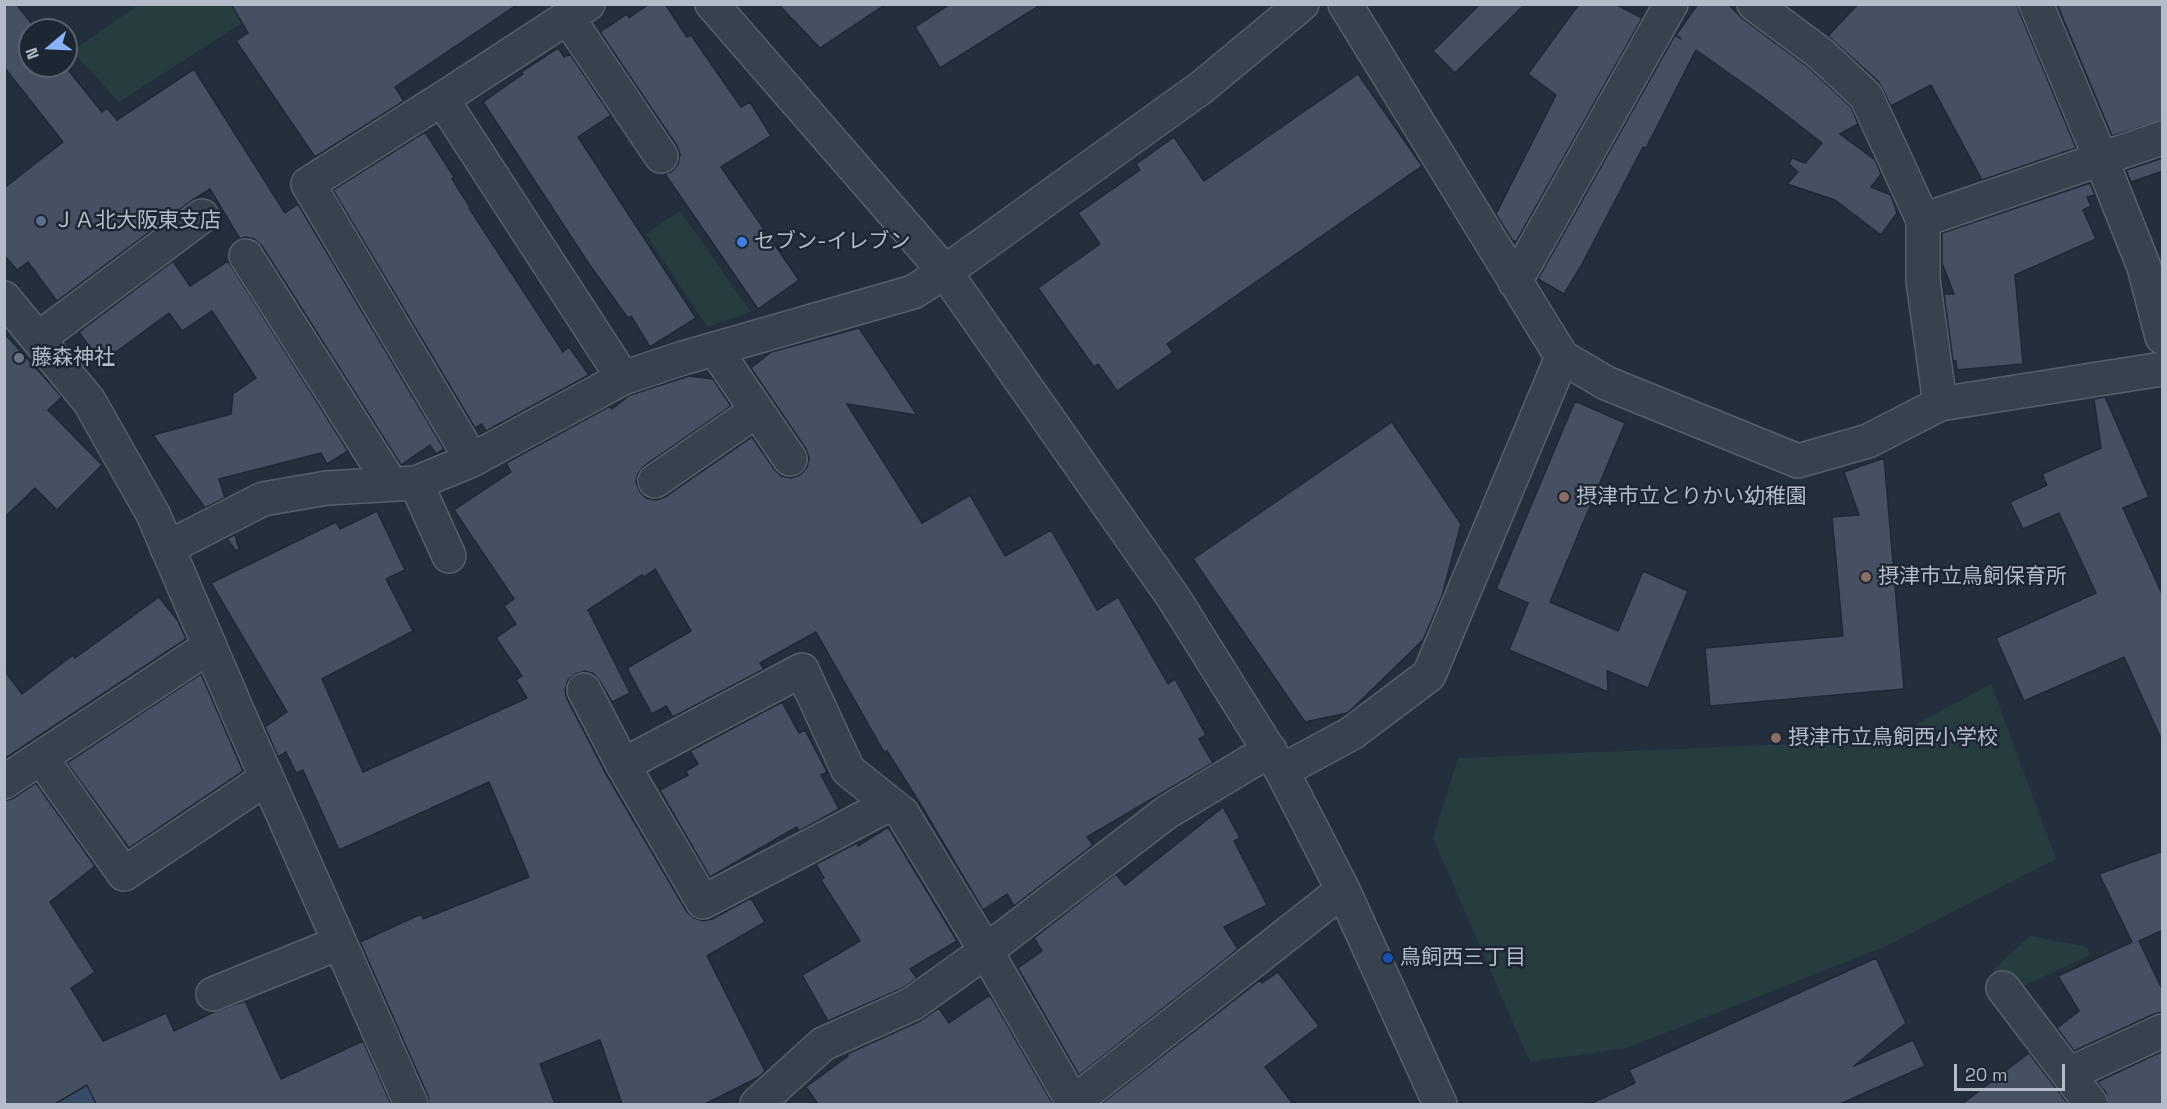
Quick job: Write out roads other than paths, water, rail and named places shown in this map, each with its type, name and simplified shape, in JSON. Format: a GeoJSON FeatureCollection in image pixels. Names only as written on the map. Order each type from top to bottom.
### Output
{"type":"FeatureCollection","features":[{"type":"Feature","properties":{"kind":"street"},"geometry":{"type":"LineString","coordinates":[[712,4],[945,272],[1173,597],[1276,760],[1343,890],[1440,1104]]}},
{"type":"Feature","properties":{"kind":"street"},"geometry":{"type":"LineString","coordinates":[[167,548],[263,499],[327,488],[404,484],[472,460],[623,378],[913,292],[945,272],[1202,87],[1302,4]]}},
{"type":"Feature","properties":{"kind":"street"},"geometry":{"type":"LineString","coordinates":[[1345,4],[1562,357],[1606,383],[1797,461],[1868,441],[1940,404],[2163,369]]}},
{"type":"Feature","properties":{"kind":"street"},"geometry":{"type":"LineString","coordinates":[[1515,282],[1671,4]]}},
{"type":"Feature","properties":{"kind":"street"},"geometry":{"type":"LineString","coordinates":[[1754,4],[1821,54],[1866,96],[1923,220],[1923,280],[1940,404]]}},
{"type":"Feature","properties":{"kind":"street"},"geometry":{"type":"LineString","coordinates":[[2036,4],[2101,159],[2153,263],[2163,337]]}},
{"type":"Feature","properties":{"kind":"street"},"geometry":{"type":"LineString","coordinates":[[472,460],[308,184],[578,11],[662,156]]}},
{"type":"Feature","properties":{"kind":"street"},"geometry":{"type":"LineString","coordinates":[[442,99],[623,378]]}},
{"type":"Feature","properties":{"kind":"street"},"geometry":{"type":"LineString","coordinates":[[1923,220],[2163,138]]}},
{"type":"Feature","properties":{"kind":"street"},"geometry":{"type":"LineString","coordinates":[[38,339],[202,216]]}},
{"type":"Feature","properties":{"kind":"street"},"geometry":{"type":"LineString","coordinates":[[246,256],[404,484],[449,556]]}},
{"type":"Feature","properties":{"kind":"street"},"geometry":{"type":"LineString","coordinates":[[4,298],[89,401],[153,514],[411,1104]]}},
{"type":"Feature","properties":{"kind":"street"},"geometry":{"type":"LineString","coordinates":[[715,349],[789,459]]}},
{"type":"Feature","properties":{"kind":"street"},"geometry":{"type":"LineString","coordinates":[[770,1100],[823,1044],[912,1004],[986,951],[1167,812],[1276,760],[1352,733],[1429,675],[1562,357]]}},
{"type":"Feature","properties":{"kind":"street"},"geometry":{"type":"LineString","coordinates":[[655,481],[756,411]]}},
{"type":"Feature","properties":{"kind":"street"},"geometry":{"type":"LineString","coordinates":[[4,782],[210,646]]}},
{"type":"Feature","properties":{"kind":"street"},"geometry":{"type":"LineString","coordinates":[[623,765],[802,670],[848,770],[902,813],[986,951],[1073,1104],[1343,890]]}},
{"type":"Feature","properties":{"kind":"street"},"geometry":{"type":"LineString","coordinates":[[584,690],[623,765],[703,902],[890,804]]}},
{"type":"Feature","properties":{"kind":"street"},"geometry":{"type":"LineString","coordinates":[[41,758],[124,874],[267,778]]}},
{"type":"Feature","properties":{"kind":"street"},"geometry":{"type":"LineString","coordinates":[[213,994],[339,943]]}},
{"type":"Feature","properties":{"kind":"street"},"geometry":{"type":"LineString","coordinates":[[2003,988],[2091,1104]]}},
{"type":"Feature","properties":{"kind":"street"},"geometry":{"type":"LineString","coordinates":[[2069,1074],[2163,1031]]}},
{"type":"Feature","properties":{"kind":"waterway"},"geometry":{"type":"LineString","coordinates":[[21,1015],[44,1046],[73,1104]]}},
{"type":"Feature","properties":{"kind":"place","name":"ＪＡ北大阪東支店"},"geometry":{"type":"Point","coordinates":[41,221]}},
{"type":"Feature","properties":{"kind":"place","name":"セブン-イレブン"},"geometry":{"type":"Point","coordinates":[742,242]}},
{"type":"Feature","properties":{"kind":"place","name":"藤森神社"},"geometry":{"type":"Point","coordinates":[19,358]}},
{"type":"Feature","properties":{"kind":"place","name":"摂津市立とりかい幼稚園"},"geometry":{"type":"Point","coordinates":[1564,497]}},
{"type":"Feature","properties":{"kind":"place","name":"摂津市立鳥飼保育所"},"geometry":{"type":"Point","coordinates":[1866,577]}},
{"type":"Feature","properties":{"kind":"place","name":"摂津市立鳥飼西小学校"},"geometry":{"type":"Point","coordinates":[1776,738]}},
{"type":"Feature","properties":{"kind":"place","name":"鳥飼西三丁目"},"geometry":{"type":"Point","coordinates":[1388,958]}}]}
